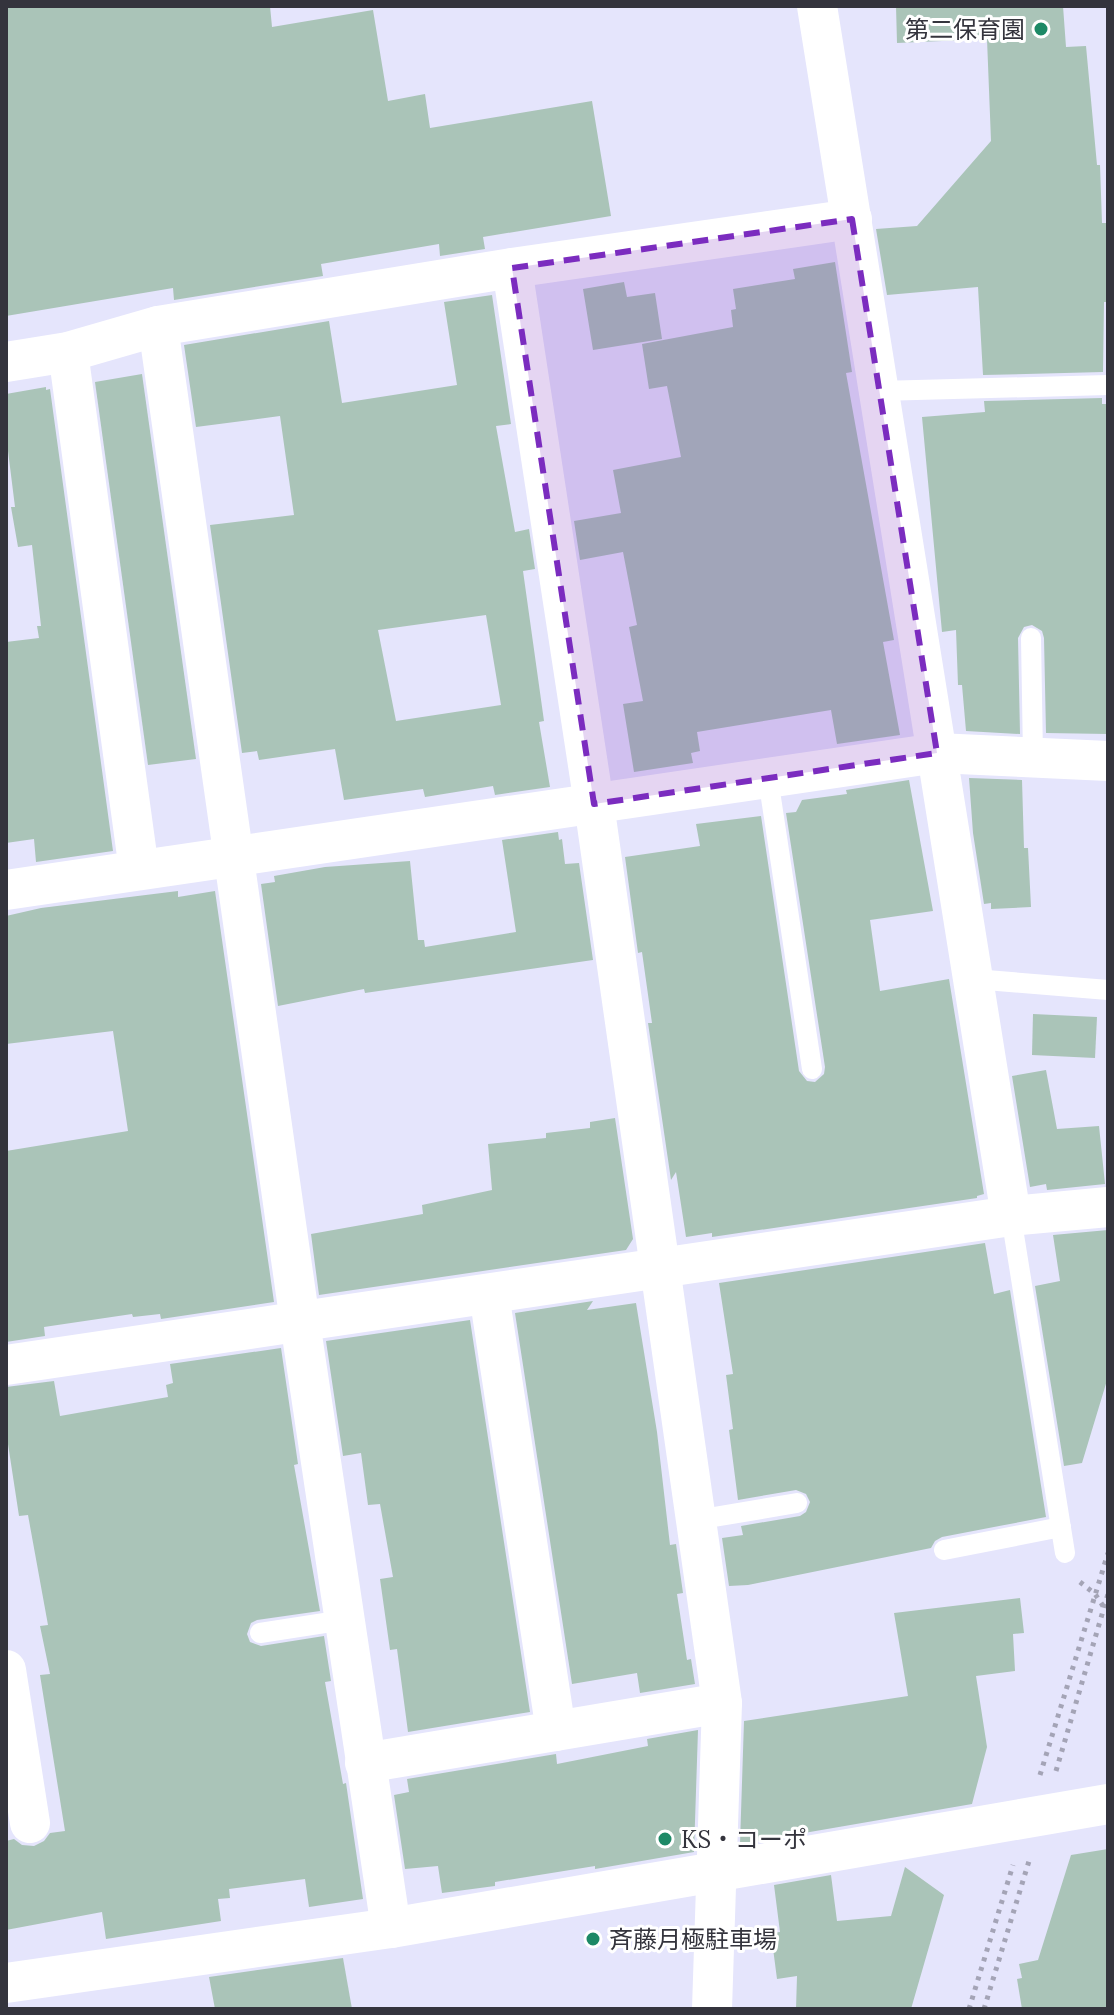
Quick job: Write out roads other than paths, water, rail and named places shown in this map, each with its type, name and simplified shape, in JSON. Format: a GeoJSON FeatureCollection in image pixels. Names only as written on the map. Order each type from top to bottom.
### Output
{"type":"FeatureCollection","features":[{"type":"Feature","properties":{"kind":"street"},"geometry":{"type":"LineString","coordinates":[[817,6],[1011,1216]]}},
{"type":"Feature","properties":{"kind":"street"},"geometry":{"type":"LineString","coordinates":[[6,362],[68,352],[158,326],[512,268],[852,219]]}},
{"type":"Feature","properties":{"kind":"street"},"geometry":{"type":"LineString","coordinates":[[512,268],[594,804],[722,1703],[712,2009]]}},
{"type":"Feature","properties":{"kind":"street"},"geometry":{"type":"LineString","coordinates":[[158,326],[300,1322],[391,1928]]}},
{"type":"Feature","properties":{"kind":"street"},"geometry":{"type":"LineString","coordinates":[[68,352],[139,870]]}},
{"type":"Feature","properties":{"kind":"street"},"geometry":{"type":"LineString","coordinates":[[6,890],[937,753],[1108,761]]}},
{"type":"Feature","properties":{"kind":"street"},"geometry":{"type":"LineString","coordinates":[[6,1365],[1011,1216],[1108,1207]]}},
{"type":"Feature","properties":{"kind":"street"},"geometry":{"type":"LineString","coordinates":[[489,1294],[556,1731]]}},
{"type":"Feature","properties":{"kind":"street"},"geometry":{"type":"LineString","coordinates":[[6,1670],[30,1823]]}},
{"type":"Feature","properties":{"kind":"street"},"geometry":{"type":"LineString","coordinates":[[365,1763],[722,1703]]}},
{"type":"Feature","properties":{"kind":"street"},"geometry":{"type":"LineString","coordinates":[[6,1983],[391,1928],[1108,1804]]}},
{"type":"Feature","properties":{"kind":"lane"},"geometry":{"type":"LineString","coordinates":[[879,391],[1108,385]]}},
{"type":"Feature","properties":{"kind":"lane"},"geometry":{"type":"LineString","coordinates":[[1031,638],[1033,756]]}},
{"type":"Feature","properties":{"kind":"lane"},"geometry":{"type":"LineString","coordinates":[[768,778],[812,1069]]}},
{"type":"Feature","properties":{"kind":"lane"},"geometry":{"type":"LineString","coordinates":[[974,979],[1108,990]]}},
{"type":"Feature","properties":{"kind":"lane"},"geometry":{"type":"LineString","coordinates":[[1011,1216],[1065,1553]]}},
{"type":"Feature","properties":{"kind":"lane"},"geometry":{"type":"LineString","coordinates":[[696,1520],[797,1503]]}},
{"type":"Feature","properties":{"kind":"lane"},"geometry":{"type":"LineString","coordinates":[[944,1550],[1061,1527]]}},
{"type":"Feature","properties":{"kind":"lane"},"geometry":{"type":"LineString","coordinates":[[260,1633],[344,1620]]}},
{"type":"Feature","properties":{"kind":"place","name":"第二保育園"},"geometry":{"type":"Point","coordinates":[1041,29]}},
{"type":"Feature","properties":{"kind":"place","name":"KS・コーポ"},"geometry":{"type":"Point","coordinates":[665,1839]}},
{"type":"Feature","properties":{"kind":"place","name":"斉藤月極駐車場"},"geometry":{"type":"Point","coordinates":[593,1939]}}]}
